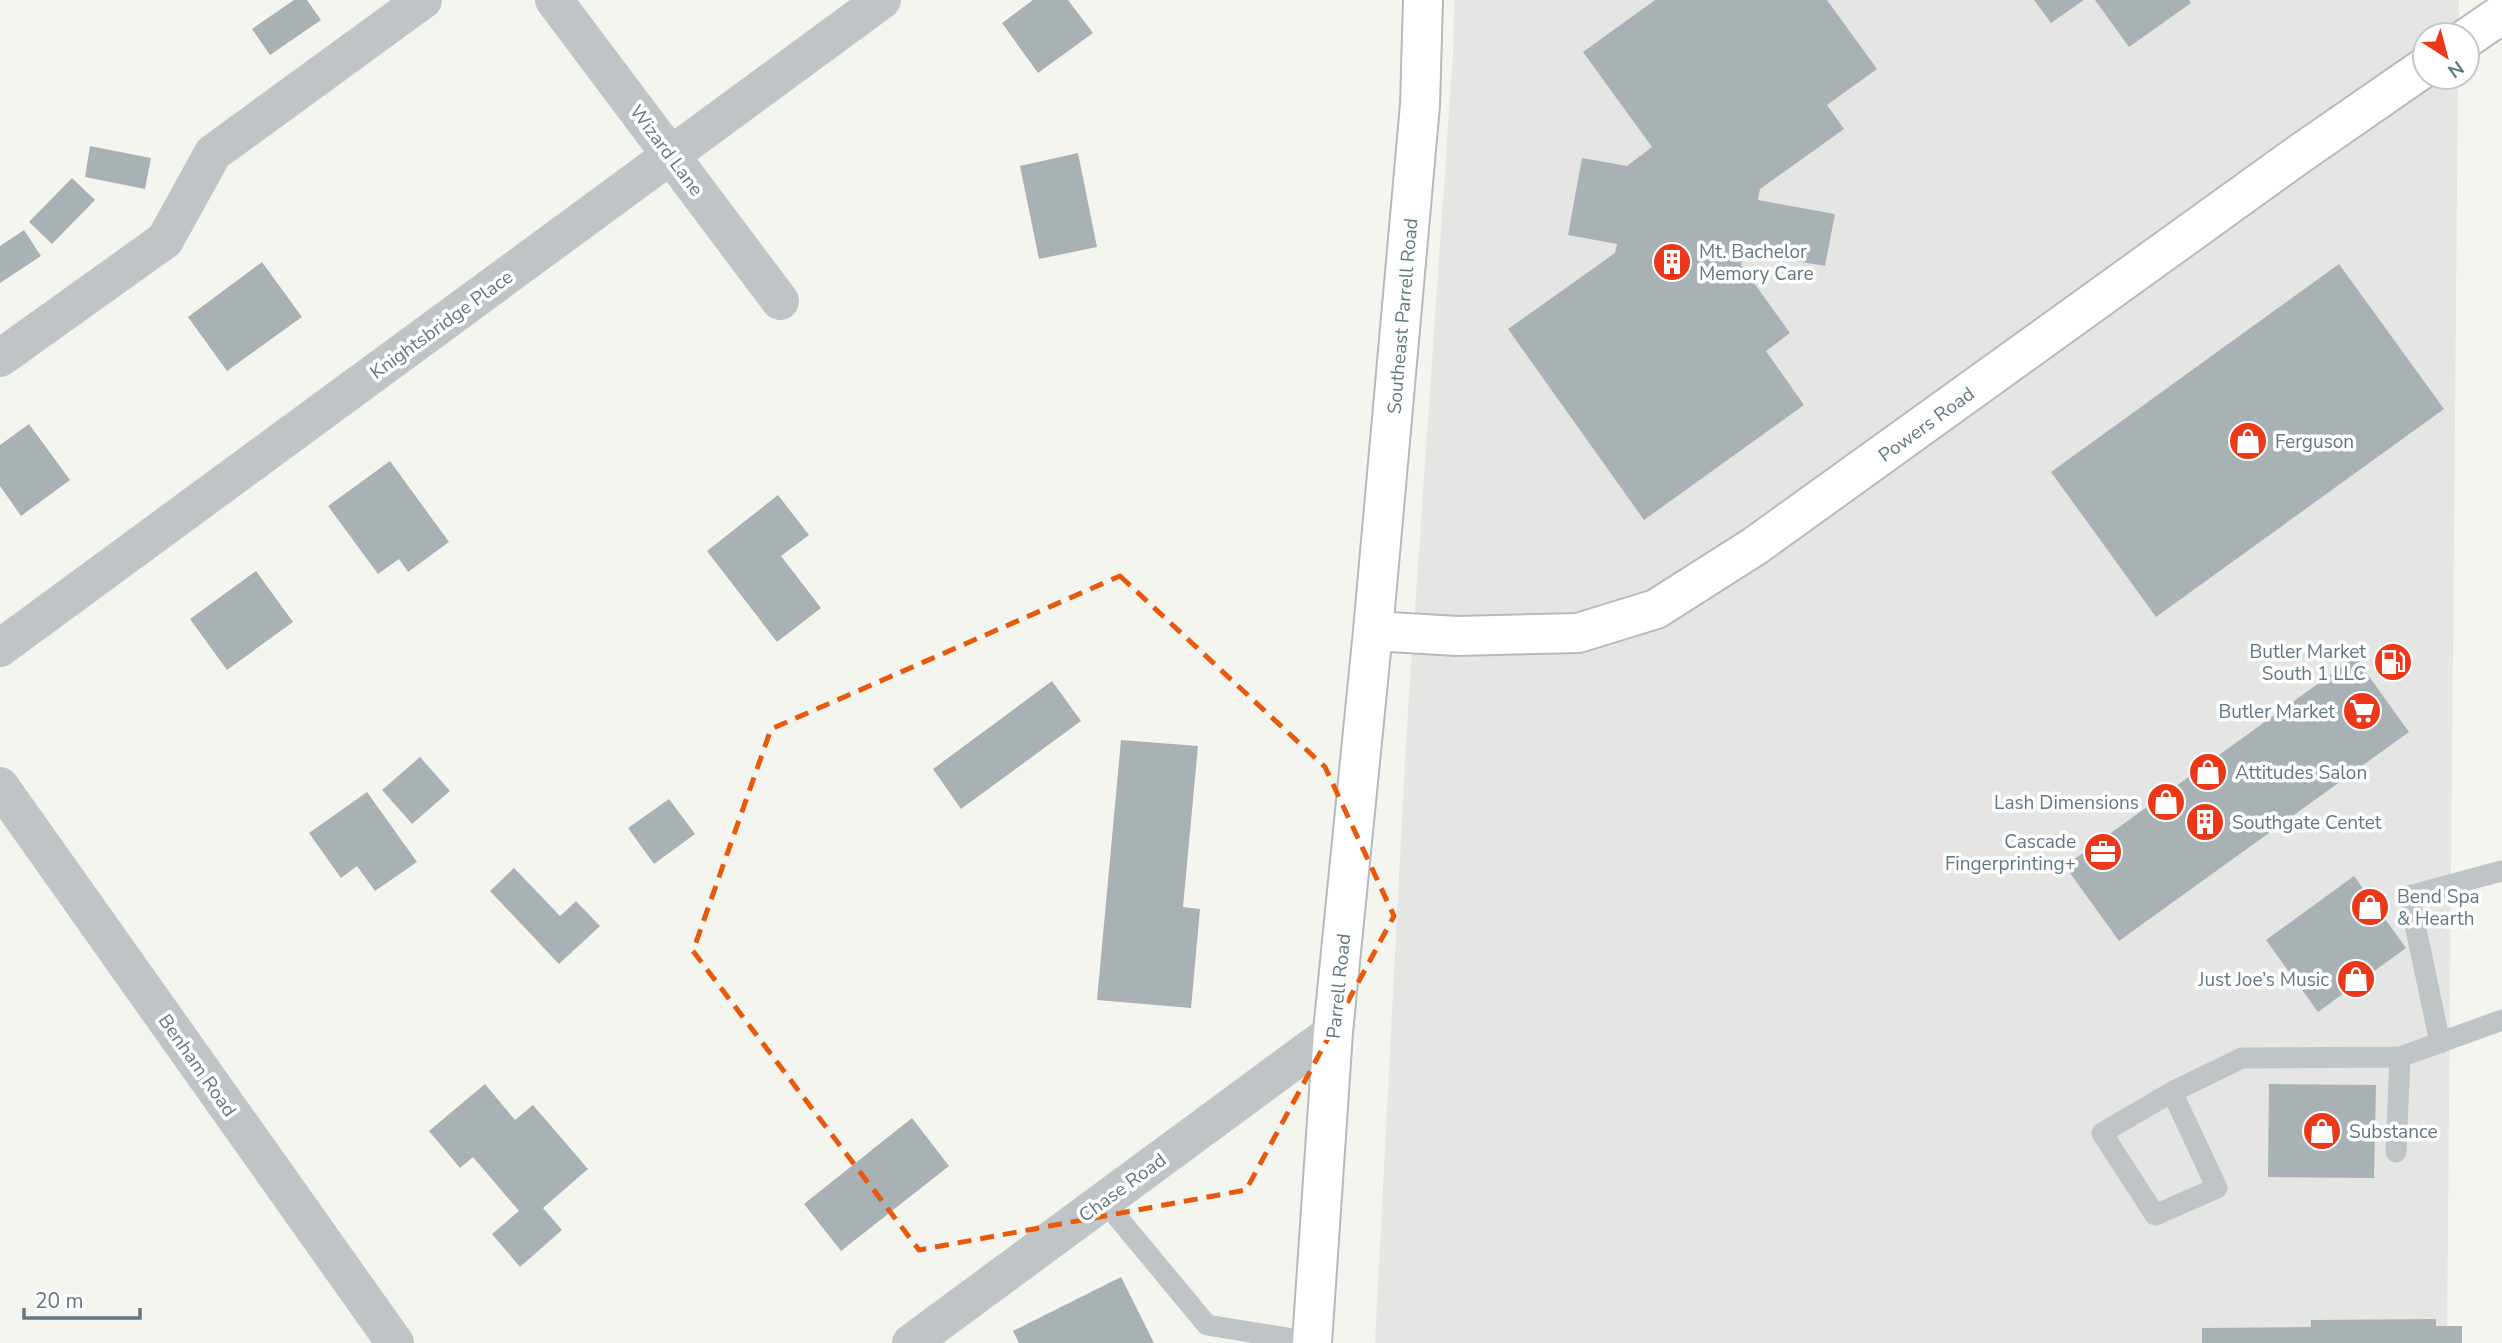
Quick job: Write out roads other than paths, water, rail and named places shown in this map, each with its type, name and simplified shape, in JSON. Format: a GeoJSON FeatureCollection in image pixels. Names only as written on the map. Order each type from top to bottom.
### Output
{"type":"FeatureCollection","features":[{"type":"Feature","properties":{"kind":"street"},"geometry":{"type":"LineString","coordinates":[[0,358],[165,240],[212,153],[423,0]]}},
{"type":"Feature","properties":{"kind":"street","name":"Wizard Lane"},"geometry":{"type":"LineString","coordinates":[[554,0],[780,301]]}},
{"type":"Feature","properties":{"kind":"street","name":"Knightsbridge Place"},"geometry":{"type":"LineString","coordinates":[[0,648],[882,0]]}},
{"type":"Feature","properties":{"kind":"street","name":"Southeast Parrell Road"},"geometry":{"type":"LineString","coordinates":[[1373,631],[1420,105],[1423,0]]}},
{"type":"Feature","properties":{"kind":"street"},"geometry":{"type":"LineString","coordinates":[[2481,28],[2502,14]]}},
{"type":"Feature","properties":{"kind":"street","name":"Powers Road"},"geometry":{"type":"LineString","coordinates":[[1373,631],[1457,636],[1578,633],[1656,608],[1755,546],[2411,77]]}},
{"type":"Feature","properties":{"kind":"street","name":"Parrell Road"},"geometry":{"type":"LineString","coordinates":[[1312,1342],[1333,1032],[1373,631]]}},
{"type":"Feature","properties":{"kind":"street","name":"Benham Road"},"geometry":{"type":"LineString","coordinates":[[0,786],[395,1343]]}},
{"type":"Feature","properties":{"kind":"street","name":"Chase Road"},"geometry":{"type":"LineString","coordinates":[[911,1343],[1333,1032]]}},
{"type":"Feature","properties":{"kind":"lane"},"geometry":{"type":"LineString","coordinates":[[2440,1043],[2409,896],[2502,871]]}},
{"type":"Feature","properties":{"kind":"lane"},"geometry":{"type":"LineString","coordinates":[[2172,1092],[2217,1188],[2155,1215],[2102,1133],[2172,1092],[2242,1058],[2400,1057],[2502,1020]]}},
{"type":"Feature","properties":{"kind":"lane"},"geometry":{"type":"LineString","coordinates":[[2396,1152],[2400,1057]]}},
{"type":"Feature","properties":{"kind":"lane"},"geometry":{"type":"LineString","coordinates":[[1104,1200],[1210,1334],[1312,1342]]}},
{"type":"Feature","properties":{"kind":"place","name":"Mt. Bachelor Memory Care"},"geometry":{"type":"Point","coordinates":[1672,262]}},
{"type":"Feature","properties":{"kind":"place","name":"Ferguson"},"geometry":{"type":"Point","coordinates":[2248,441]}},
{"type":"Feature","properties":{"kind":"place","name":"Butler Market South 1 LLC"},"geometry":{"type":"Point","coordinates":[2393,662]}},
{"type":"Feature","properties":{"kind":"place","name":"Butler Market"},"geometry":{"type":"Point","coordinates":[2362,711]}},
{"type":"Feature","properties":{"kind":"place","name":"Attitudes Salon"},"geometry":{"type":"Point","coordinates":[2208,772]}},
{"type":"Feature","properties":{"kind":"place","name":"Lash Dimensions"},"geometry":{"type":"Point","coordinates":[2166,802]}},
{"type":"Feature","properties":{"kind":"place","name":"Southgate Centet"},"geometry":{"type":"Point","coordinates":[2205,822]}},
{"type":"Feature","properties":{"kind":"place","name":"Cascade Fingerprinting+"},"geometry":{"type":"Point","coordinates":[2103,852]}},
{"type":"Feature","properties":{"kind":"place","name":"Bend Spa & Hearth"},"geometry":{"type":"Point","coordinates":[2370,907]}},
{"type":"Feature","properties":{"kind":"place","name":"Just Joe’s Music"},"geometry":{"type":"Point","coordinates":[2356,979]}},
{"type":"Feature","properties":{"kind":"place","name":"Substance"},"geometry":{"type":"Point","coordinates":[2322,1131]}}]}
